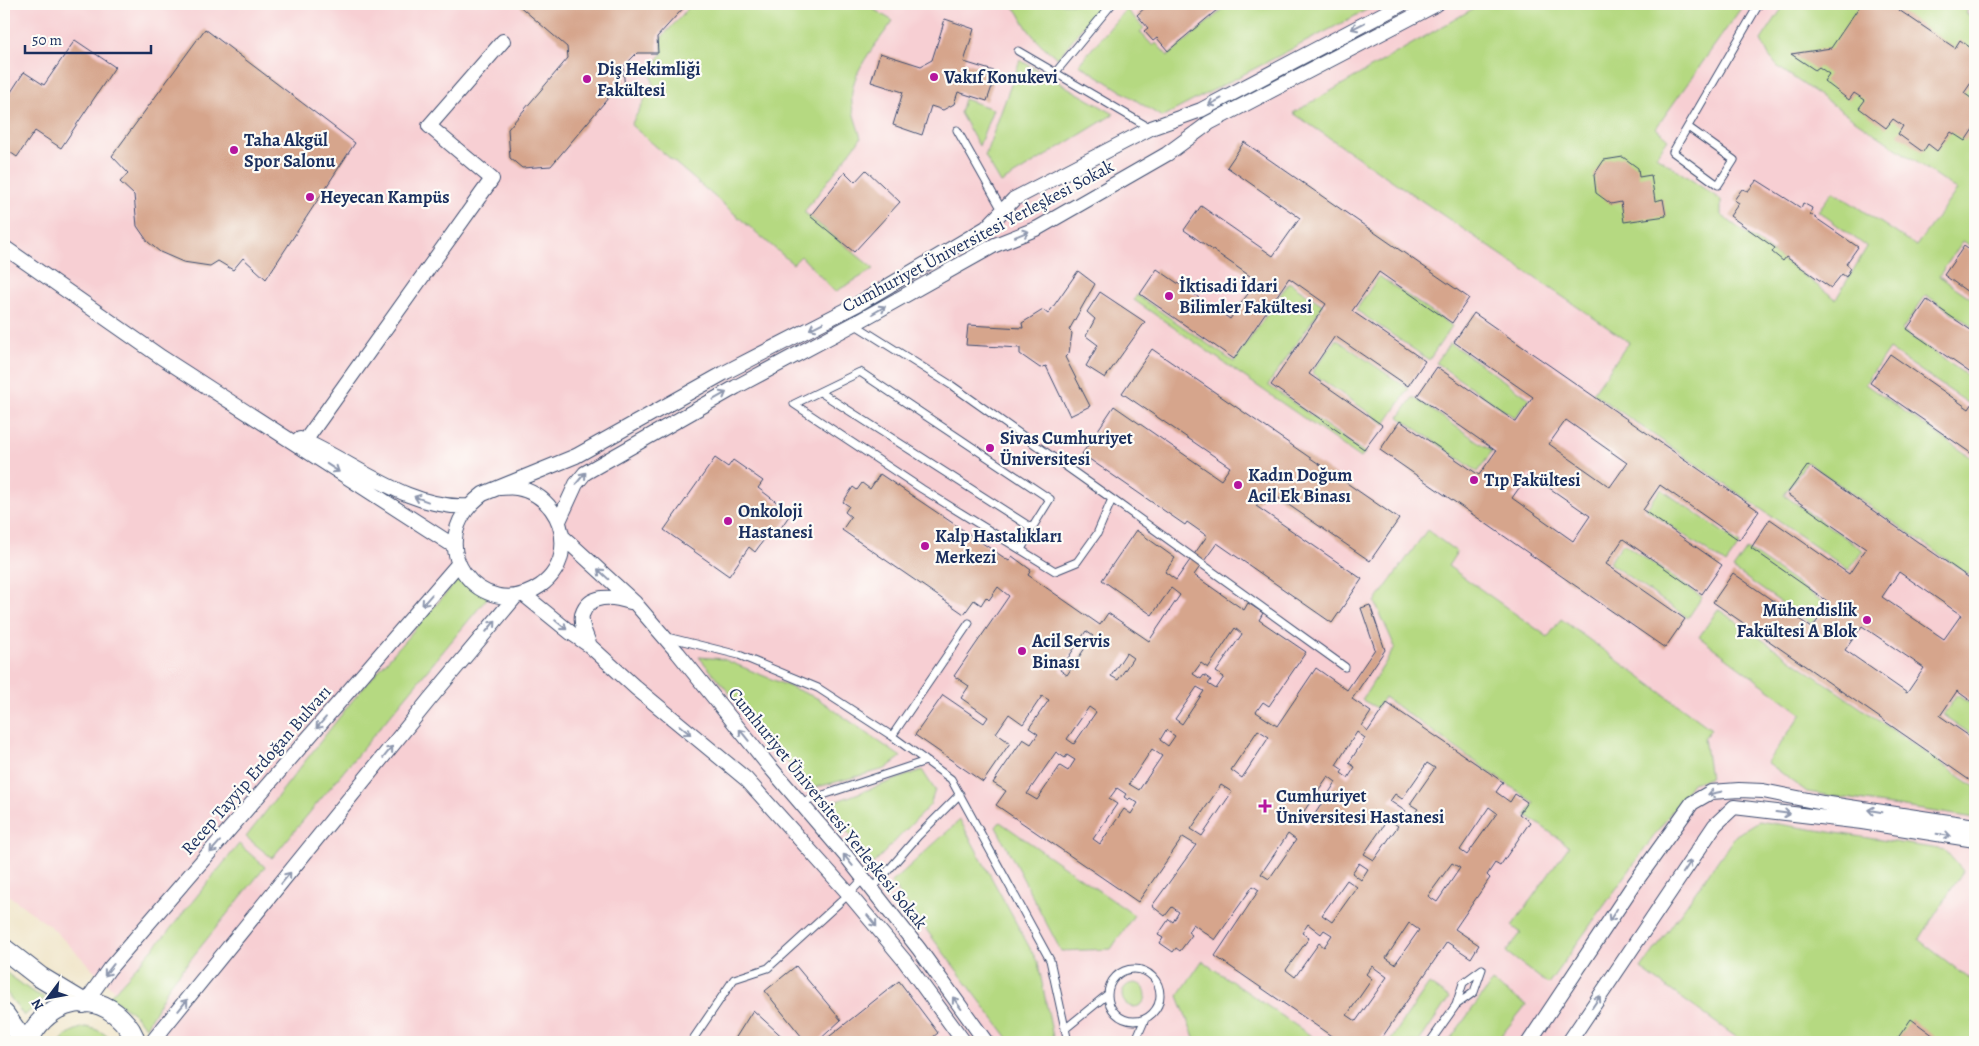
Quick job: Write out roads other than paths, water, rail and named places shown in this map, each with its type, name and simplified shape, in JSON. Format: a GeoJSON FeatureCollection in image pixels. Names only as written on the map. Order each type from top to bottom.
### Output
{"type":"FeatureCollection","features":[{"type":"Feature","properties":{"kind":"street","name":"Cumhuriyet Üniversitesi Yerleşkesi Sokak"},"geometry":{"type":"LineString","coordinates":[[964,1042],[904,960],[850,894],[746,780],[642,694],[590,646],[520,595],[498,596],[482,590],[468,578],[459,564],[454,546],[455,530],[468,506],[483,494],[576,456],[726,372],[846,310],[986,228],[1014,199],[1150,128],[1201,110],[1402,4]]}},
{"type":"Feature","properties":{"kind":"street","name":"Cumhuriyet Üniversitesi Yerleşkesi Sokak"},"geometry":{"type":"LineString","coordinates":[[559,521],[576,484],[585,473],[736,387],[995,245],[1038,228],[1167,154],[1209,123],[1436,4]]}},
{"type":"Feature","properties":{"kind":"street"},"geometry":{"type":"LineString","coordinates":[[305,441],[492,179],[429,126],[503,40]]}},
{"type":"Feature","properties":{"kind":"street"},"geometry":{"type":"LineString","coordinates":[[4,247],[161,357],[454,546]]}},
{"type":"Feature","properties":{"kind":"street"},"geometry":{"type":"LineString","coordinates":[[263,423],[327,451],[367,474],[420,499],[439,505],[468,506]]}},
{"type":"Feature","properties":{"kind":"street"},"geometry":{"type":"LineString","coordinates":[[152,1042],[423,708],[520,595],[532,592],[546,582],[556,570],[562,554],[563,538],[559,521],[549,506],[534,494],[517,488],[498,488]]}},
{"type":"Feature","properties":{"kind":"street","name":"Cumhuriyet Üniversitesi Yerleşkesi Sokak"},"geometry":{"type":"LineString","coordinates":[[563,538],[635,604],[664,637],[919,949],[986,1042]]}},
{"type":"Feature","properties":{"kind":"street","name":"Recep Tayyip Erdoğan Bulvarı"},"geometry":{"type":"LineString","coordinates":[[84,1003],[115,962],[459,564]]}},
{"type":"Feature","properties":{"kind":"street","name":"Cumhuriyet Üniversitesi Yerleşkesi Sokak"},"geometry":{"type":"LineString","coordinates":[[590,646],[583,627],[582,616],[588,606],[598,598],[613,596],[635,604]]}},
{"type":"Feature","properties":{"kind":"street"},"geometry":{"type":"LineString","coordinates":[[1530,1042],[1634,884],[1692,803],[1711,792],[1740,790],[1763,792],[1975,826]]}},
{"type":"Feature","properties":{"kind":"street"},"geometry":{"type":"LineString","coordinates":[[1569,1042],[1715,825],[1734,807],[1862,822],[1975,840]]}},
{"type":"Feature","properties":{"kind":"street"},"geometry":{"type":"LineString","coordinates":[[4,949],[40,977],[84,1003]]}},
{"type":"Feature","properties":{"kind":"street"},"geometry":{"type":"LineString","coordinates":[[28,1042],[33,1030],[44,1016],[59,1007],[76,1002],[94,1003],[110,1010],[124,1021],[135,1042]]}},
{"type":"Feature","properties":{"kind":"street"},"geometry":{"type":"LineString","coordinates":[[4,1014],[24,1042]]}},
{"type":"Feature","properties":{"kind":"lane"},"geometry":{"type":"LineString","coordinates":[[1055,73],[1112,4]]}},
{"type":"Feature","properties":{"kind":"lane"},"geometry":{"type":"LineString","coordinates":[[1688,127],[1734,160],[1718,184],[1673,152],[1760,4]]}},
{"type":"Feature","properties":{"kind":"lane"},"geometry":{"type":"LineString","coordinates":[[1018,51],[1150,128]]}},
{"type":"Feature","properties":{"kind":"lane"},"geometry":{"type":"LineString","coordinates":[[957,130],[1002,210]]}},
{"type":"Feature","properties":{"kind":"lane"},"geometry":{"type":"LineString","coordinates":[[854,324],[951,385],[1345,667]]}},
{"type":"Feature","properties":{"kind":"lane"},"geometry":{"type":"LineString","coordinates":[[1021,550],[1050,499],[860,372],[794,404],[922,489],[1021,550],[1055,570],[1077,562],[1097,534],[1112,499]]}},
{"type":"Feature","properties":{"kind":"lane"},"geometry":{"type":"LineString","coordinates":[[820,392],[1032,528]]}},
{"type":"Feature","properties":{"kind":"lane"},"geometry":{"type":"LineString","coordinates":[[892,736],[969,623]]}},
{"type":"Feature","properties":{"kind":"lane"},"geometry":{"type":"LineString","coordinates":[[664,637],[739,655],[818,688],[892,736],[952,779],[1050,960],[1068,1042]]}},
{"type":"Feature","properties":{"kind":"lane"},"geometry":{"type":"LineString","coordinates":[[799,803],[926,761]]}},
{"type":"Feature","properties":{"kind":"lane"},"geometry":{"type":"LineString","coordinates":[[691,1042],[734,979],[768,968],[850,894],[867,884],[960,794]]}},
{"type":"Feature","properties":{"kind":"lane"},"geometry":{"type":"LineString","coordinates":[[1135,1042],[1145,1019],[1156,1010],[1160,1003],[1160,988],[1152,975],[1139,968],[1124,970],[1112,979],[1108,994],[1109,1001],[1116,1014],[1130,1021],[1145,1019]]}},
{"type":"Feature","properties":{"kind":"lane"},"geometry":{"type":"LineString","coordinates":[[1430,1042],[1456,1005],[1463,983],[1482,969],[1474,992],[1456,1005]]}},
{"type":"Feature","properties":{"kind":"lane"},"geometry":{"type":"LineString","coordinates":[[1065,1029],[1108,994]]}},
{"type":"Feature","properties":{"kind":"place","name":"Vakıf Konukevi"},"geometry":{"type":"Point","coordinates":[934,77]}},
{"type":"Feature","properties":{"kind":"place","name":"Diş Hekimliği Fakültesi"},"geometry":{"type":"Point","coordinates":[587,79]}},
{"type":"Feature","properties":{"kind":"place","name":"Taha Akgül Spor Salonu"},"geometry":{"type":"Point","coordinates":[234,150]}},
{"type":"Feature","properties":{"kind":"place","name":"Heyecan Kampüs"},"geometry":{"type":"Point","coordinates":[310,197]}},
{"type":"Feature","properties":{"kind":"place","name":"İktisadi İdari Bilimler Fakültesi"},"geometry":{"type":"Point","coordinates":[1169,296]}},
{"type":"Feature","properties":{"kind":"place","name":"Sivas Cumhuriyet Üniversitesi"},"geometry":{"type":"Point","coordinates":[990,448]}},
{"type":"Feature","properties":{"kind":"place","name":"Tıp Fakültesi"},"geometry":{"type":"Point","coordinates":[1474,480]}},
{"type":"Feature","properties":{"kind":"place","name":"Kadın Doğum Acil Ek Binası"},"geometry":{"type":"Point","coordinates":[1238,485]}},
{"type":"Feature","properties":{"kind":"place","name":"Onkoloji Hastanesi"},"geometry":{"type":"Point","coordinates":[728,521]}},
{"type":"Feature","properties":{"kind":"place","name":"Kalp Hastalıkları Merkezi"},"geometry":{"type":"Point","coordinates":[925,546]}},
{"type":"Feature","properties":{"kind":"place","name":"Mühendislik Fakültesi A Blok"},"geometry":{"type":"Point","coordinates":[1867,620]}},
{"type":"Feature","properties":{"kind":"place","name":"Acil Servis Binası"},"geometry":{"type":"Point","coordinates":[1022,651]}},
{"type":"Feature","properties":{"kind":"place","name":"Cumhuriyet Üniversitesi Hastanesi"},"geometry":{"type":"Point","coordinates":[1265,806]}}]}
